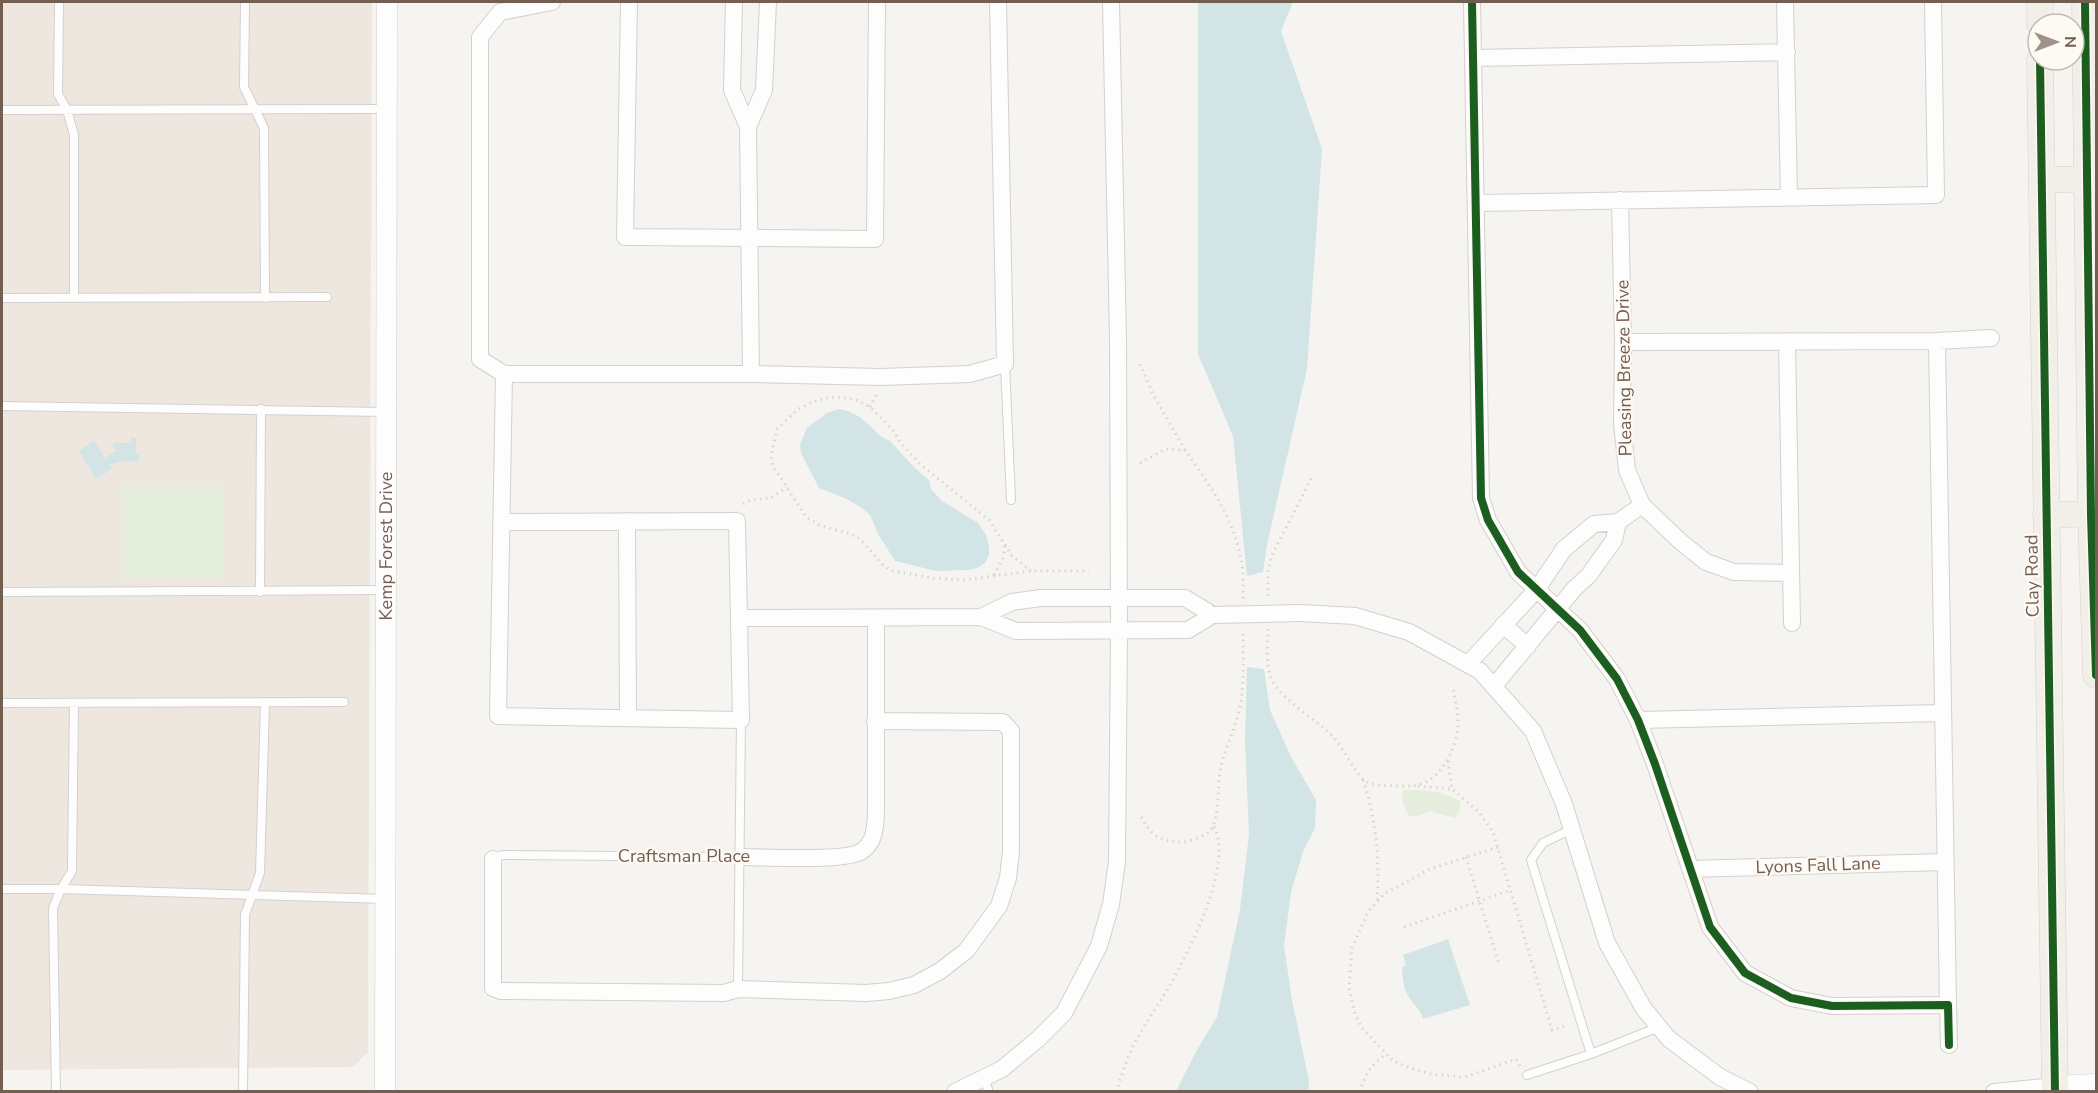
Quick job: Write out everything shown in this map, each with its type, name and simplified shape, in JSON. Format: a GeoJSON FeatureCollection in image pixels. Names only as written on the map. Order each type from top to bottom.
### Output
{"type":"FeatureCollection","features":[{"type":"Feature","properties":{"kind":"main road"},"geometry":{"type":"LineString","coordinates":[[2085,2],[2091,515],[2097,675]]}},
{"type":"Feature","properties":{"kind":"main road","name":"Clay Road"},"geometry":{"type":"LineString","coordinates":[[2040,72],[2055,1089]]}},
{"type":"Feature","properties":{"kind":"main road"},"geometry":{"type":"LineString","coordinates":[[2042,179],[2088,180]]}},
{"type":"Feature","properties":{"kind":"main road"},"geometry":{"type":"LineString","coordinates":[[2046,514],[2091,515]]}},
{"type":"Feature","properties":{"kind":"street","name":"Kemp Forest Drive"},"geometry":{"type":"LineString","coordinates":[[385,1092],[387,2]]}},
{"type":"Feature","properties":{"kind":"street"},"geometry":{"type":"LineString","coordinates":[[552,2],[500,12],[480,36],[480,359],[504,374],[751,374],[880,377],[970,374],[1005,364],[998,2]]}},
{"type":"Feature","properties":{"kind":"street"},"geometry":{"type":"LineString","coordinates":[[629,2],[625,237],[875,239],[877,2]]}},
{"type":"Feature","properties":{"kind":"street"},"geometry":{"type":"LineString","coordinates":[[734,2],[732,90],[748,127]]}},
{"type":"Feature","properties":{"kind":"street"},"geometry":{"type":"LineString","coordinates":[[751,374],[748,127],[764,90],[768,2]]}},
{"type":"Feature","properties":{"kind":"street"},"geometry":{"type":"LineString","coordinates":[[956,1091],[987,1085],[1002,1069],[1038,1040],[1064,1013],[1099,946],[1112,904],[1117,862],[1119,597],[1118,339],[1111,2]]}},
{"type":"Feature","properties":{"kind":"street"},"geometry":{"type":"LineString","coordinates":[[1472,2],[1481,498],[1488,520],[1518,572],[1580,630],[1617,678],[1638,720],[1655,764],[1710,927],[1745,972],[1791,998],[1832,1006],[1948,1005]]}},
{"type":"Feature","properties":{"kind":"street"},"geometry":{"type":"LineString","coordinates":[[1785,2],[1789,197]]}},
{"type":"Feature","properties":{"kind":"street"},"geometry":{"type":"LineString","coordinates":[[1476,203],[1936,195],[1933,2]]}},
{"type":"Feature","properties":{"kind":"street"},"geometry":{"type":"LineString","coordinates":[[1473,58],[1787,52]]}},
{"type":"Feature","properties":{"kind":"street","name":"Pleasing Breeze Drive"},"geometry":{"type":"LineString","coordinates":[[1620,200],[1622,424],[1627,470],[1642,505],[1706,562],[1734,572],[1791,573]]}},
{"type":"Feature","properties":{"kind":"street"},"geometry":{"type":"LineString","coordinates":[[1623,342],[1937,341],[1991,338]]}},
{"type":"Feature","properties":{"kind":"street"},"geometry":{"type":"LineString","coordinates":[[1787,341],[1792,623]]}},
{"type":"Feature","properties":{"kind":"street"},"geometry":{"type":"LineString","coordinates":[[1937,341],[1949,1045]]}},
{"type":"Feature","properties":{"kind":"street"},"geometry":{"type":"LineString","coordinates":[[501,522],[737,521],[741,720],[498,716],[501,522],[504,374]]}},
{"type":"Feature","properties":{"kind":"street"},"geometry":{"type":"LineString","coordinates":[[1468,664],[1537,589],[1564,549],[1594,524],[1618,522],[1642,505]]}},
{"type":"Feature","properties":{"kind":"street"},"geometry":{"type":"LineString","coordinates":[[627,521],[628,718]]}},
{"type":"Feature","properties":{"kind":"street"},"geometry":{"type":"LineString","coordinates":[[1494,686],[1558,608],[1589,575],[1614,540],[1618,522]]}},
{"type":"Feature","properties":{"kind":"street"},"geometry":{"type":"LineString","coordinates":[[981,617],[1012,602],[1041,597],[1185,598],[1213,615]]}},
{"type":"Feature","properties":{"kind":"street"},"geometry":{"type":"LineString","coordinates":[[739,618],[981,617],[1016,631],[1188,630],[1213,615],[1300,613],[1354,616],[1409,632],[1480,671],[1533,731],[1572,829],[1607,943],[1644,1009],[1669,1039],[1720,1077],[1750,1092]]}},
{"type":"Feature","properties":{"kind":"street"},"geometry":{"type":"LineString","coordinates":[[494,859],[493,988],[501,991],[724,993],[738,989],[866,993],[889,991],[914,985],[940,971],[966,951],[999,906],[1008,878],[1011,851],[1011,731],[1003,722],[875,721],[876,619]]}},
{"type":"Feature","properties":{"kind":"street"},"geometry":{"type":"LineString","coordinates":[[1503,625],[1528,646]]}},
{"type":"Feature","properties":{"kind":"street"},"geometry":{"type":"LineString","coordinates":[[1638,720],[1942,713]]}},
{"type":"Feature","properties":{"kind":"street","name":"Craftsman Place"},"geometry":{"type":"LineString","coordinates":[[741,857],[855,856],[871,843],[875,832],[875,721]]}},
{"type":"Feature","properties":{"kind":"street","name":"Lyons Fall Lane"},"geometry":{"type":"LineString","coordinates":[[1690,869],[1945,862]]}},
{"type":"Feature","properties":{"kind":"street"},"geometry":{"type":"LineString","coordinates":[[1994,1092],[2097,1084]]}},
{"type":"Feature","properties":{"kind":"lane"},"geometry":{"type":"LineString","coordinates":[[59,2],[58,94],[67,111],[74,135],[74,297]]}},
{"type":"Feature","properties":{"kind":"lane"},"geometry":{"type":"LineString","coordinates":[[245,2],[244,87],[264,128],[265,298]]}},
{"type":"Feature","properties":{"kind":"lane"},"geometry":{"type":"LineString","coordinates":[[2,110],[387,109]]}},
{"type":"Feature","properties":{"kind":"lane"},"geometry":{"type":"LineString","coordinates":[[2,298],[327,297]]}},
{"type":"Feature","properties":{"kind":"lane"},"geometry":{"type":"LineString","coordinates":[[1005,364],[1011,500]]}},
{"type":"Feature","properties":{"kind":"lane"},"geometry":{"type":"LineString","coordinates":[[2,406],[386,411]]}},
{"type":"Feature","properties":{"kind":"lane"},"geometry":{"type":"LineString","coordinates":[[260,592],[261,409]]}},
{"type":"Feature","properties":{"kind":"lane"},"geometry":{"type":"LineString","coordinates":[[2,592],[386,590]]}},
{"type":"Feature","properties":{"kind":"lane"},"geometry":{"type":"LineString","coordinates":[[2,703],[344,702]]}},
{"type":"Feature","properties":{"kind":"lane"},"geometry":{"type":"LineString","coordinates":[[56,1092],[53,908],[72,871],[74,703]]}},
{"type":"Feature","properties":{"kind":"lane"},"geometry":{"type":"LineString","coordinates":[[243,1092],[245,915],[260,873],[265,704]]}},
{"type":"Feature","properties":{"kind":"lane"},"geometry":{"type":"LineString","coordinates":[[738,989],[741,720]]}},
{"type":"Feature","properties":{"kind":"lane"},"geometry":{"type":"LineString","coordinates":[[1572,829],[1543,843],[1531,860],[1591,1054]]}},
{"type":"Feature","properties":{"kind":"lane","name":"Craftsman Place"},"geometry":{"type":"LineString","coordinates":[[494,859],[502,855],[741,857]]}},
{"type":"Feature","properties":{"kind":"lane"},"geometry":{"type":"LineString","coordinates":[[2,889],[385,898]]}},
{"type":"Feature","properties":{"kind":"lane"},"geometry":{"type":"LineString","coordinates":[[1527,1075],[1591,1054],[1659,1026]]}},
{"type":"Feature","properties":{"kind":"path"},"geometry":{"type":"LineString","coordinates":[[1140,364],[1154,396],[1185,450],[1220,502],[1232,528],[1243,568],[1243,602]]}},
{"type":"Feature","properties":{"kind":"path"},"geometry":{"type":"LineString","coordinates":[[1031,571],[1012,556],[998,533],[979,510],[926,470],[900,442],[893,430],[870,407],[856,400],[842,397],[826,398],[797,410],[777,429],[771,456],[773,466],[812,522],[860,539],[884,566],[892,571],[963,580],[1031,571],[1089,571]]}},
{"type":"Feature","properties":{"kind":"path"},"geometry":{"type":"LineString","coordinates":[[1140,463],[1166,448],[1185,450]]}},
{"type":"Feature","properties":{"kind":"path"},"geometry":{"type":"LineString","coordinates":[[1268,605],[1268,571],[1272,555],[1313,475]]}},
{"type":"Feature","properties":{"kind":"path"},"geometry":{"type":"LineString","coordinates":[[737,521],[741,505],[750,500],[771,498],[787,487]]}},
{"type":"Feature","properties":{"kind":"path"},"geometry":{"type":"LineString","coordinates":[[994,575],[1003,558],[1005,546]]}},
{"type":"Feature","properties":{"kind":"path"},"geometry":{"type":"LineString","coordinates":[[1141,817],[1150,833],[1179,843],[1194,840],[1209,831],[1213,825],[1216,818],[1220,771],[1226,746],[1238,714],[1243,671],[1243,625]]}},
{"type":"Feature","properties":{"kind":"path"},"geometry":{"type":"LineString","coordinates":[[1268,627],[1269,672],[1280,690],[1291,704],[1325,728],[1364,780],[1371,803],[1378,878],[1377,902]]}},
{"type":"Feature","properties":{"kind":"path"},"geometry":{"type":"LineString","coordinates":[[1414,786],[1427,782],[1448,759],[1456,742],[1458,722],[1453,687]]}},
{"type":"Feature","properties":{"kind":"path"},"geometry":{"type":"LineString","coordinates":[[1448,759],[1452,789]]}},
{"type":"Feature","properties":{"kind":"path"},"geometry":{"type":"LineString","coordinates":[[1364,780],[1379,785],[1452,789],[1479,812],[1493,832],[1552,1030],[1581,1022]]}},
{"type":"Feature","properties":{"kind":"path"},"geometry":{"type":"LineString","coordinates":[[1116,1092],[1133,1046],[1171,984],[1197,931],[1210,897],[1219,852],[1218,834],[1213,825]]}},
{"type":"Feature","properties":{"kind":"path"},"geometry":{"type":"LineString","coordinates":[[1498,847],[1430,868],[1384,894],[1364,920],[1352,948],[1349,988],[1361,1027],[1393,1060],[1410,1068],[1448,1077],[1465,1077],[1516,1059],[1527,1075]]}},
{"type":"Feature","properties":{"kind":"path"},"geometry":{"type":"LineString","coordinates":[[1466,857],[1499,964]]}},
{"type":"Feature","properties":{"kind":"path"},"geometry":{"type":"LineString","coordinates":[[1404,927],[1511,890]]}},
{"type":"Feature","properties":{"kind":"path"},"geometry":{"type":"LineString","coordinates":[[1360,1092],[1365,1075],[1372,1064],[1386,1054]]}},
{"type":"Feature","properties":{"kind":"shaded area"},"geometry":{"type":"Polygon","coordinates":[[[2,2],[372,2],[368,1052],[353,1067],[2,1070],[2,2]]]}},
{"type":"Feature","properties":{"kind":"shaded area"},"geometry":{"type":"Polygon","coordinates":[[[1198,2],[1293,2],[1281,31],[1322,149],[1307,369],[1267,545],[1263,572],[1247,576],[1233,436],[1198,354],[1198,2]]]}},
{"type":"Feature","properties":{"kind":"shaded area"},"geometry":{"type":"Polygon","coordinates":[[[839,409],[860,417],[882,437],[890,441],[929,480],[931,489],[942,501],[978,523],[986,535],[989,546],[989,555],[985,563],[967,570],[936,571],[895,561],[878,534],[870,515],[845,498],[819,488],[801,453],[800,444],[807,428],[827,413],[839,409]]]}},
{"type":"Feature","properties":{"kind":"shaded area"},"geometry":{"type":"Polygon","coordinates":[[[131,437],[136,438],[136,454],[139,455],[139,461],[117,462],[110,465],[112,469],[96,479],[79,451],[94,441],[105,458],[117,450],[113,448],[113,443],[131,443],[131,437]]]}},
{"type":"Feature","properties":{"kind":"shaded area"},"geometry":{"type":"Polygon","coordinates":[[[1247,667],[1264,669],[1270,710],[1291,757],[1316,800],[1315,828],[1303,852],[1291,892],[1284,946],[1292,1000],[1309,1081],[1308,1091],[1176,1091],[1217,1017],[1240,910],[1249,834],[1245,741],[1247,667]]]}},
{"type":"Feature","properties":{"kind":"shaded area"},"geometry":{"type":"Polygon","coordinates":[[[1448,939],[1470,1005],[1423,1019],[1410,999],[1403,981],[1402,967],[1406,965],[1403,955],[1448,939]]]}},
{"type":"Feature","properties":{"kind":"green space"},"geometry":{"type":"Polygon","coordinates":[[[122,485],[224,485],[224,577],[122,577],[122,485]]]}},
{"type":"Feature","properties":{"kind":"green space"},"geometry":{"type":"Polygon","coordinates":[[[1402,790],[1447,795],[1461,802],[1459,813],[1455,818],[1430,811],[1417,816],[1409,816],[1403,804],[1402,790]]]}},
{"type":"Feature","properties":{"kind":"cycle path"},"geometry":{"type":"LineString","coordinates":[[1472,2],[1481,498],[1488,520],[1518,572],[1580,630],[1617,679],[1638,720],[1655,764],[1710,927],[1745,973],[1791,998],[1832,1006],[1948,1005],[1949,1045]]}},
{"type":"Feature","properties":{"kind":"cycle path"},"geometry":{"type":"LineString","coordinates":[[2085,2],[2091,515],[2096,675]]}},
{"type":"Feature","properties":{"kind":"cycle path"},"geometry":{"type":"LineString","coordinates":[[2040,72],[2055,1092]]}}]}
